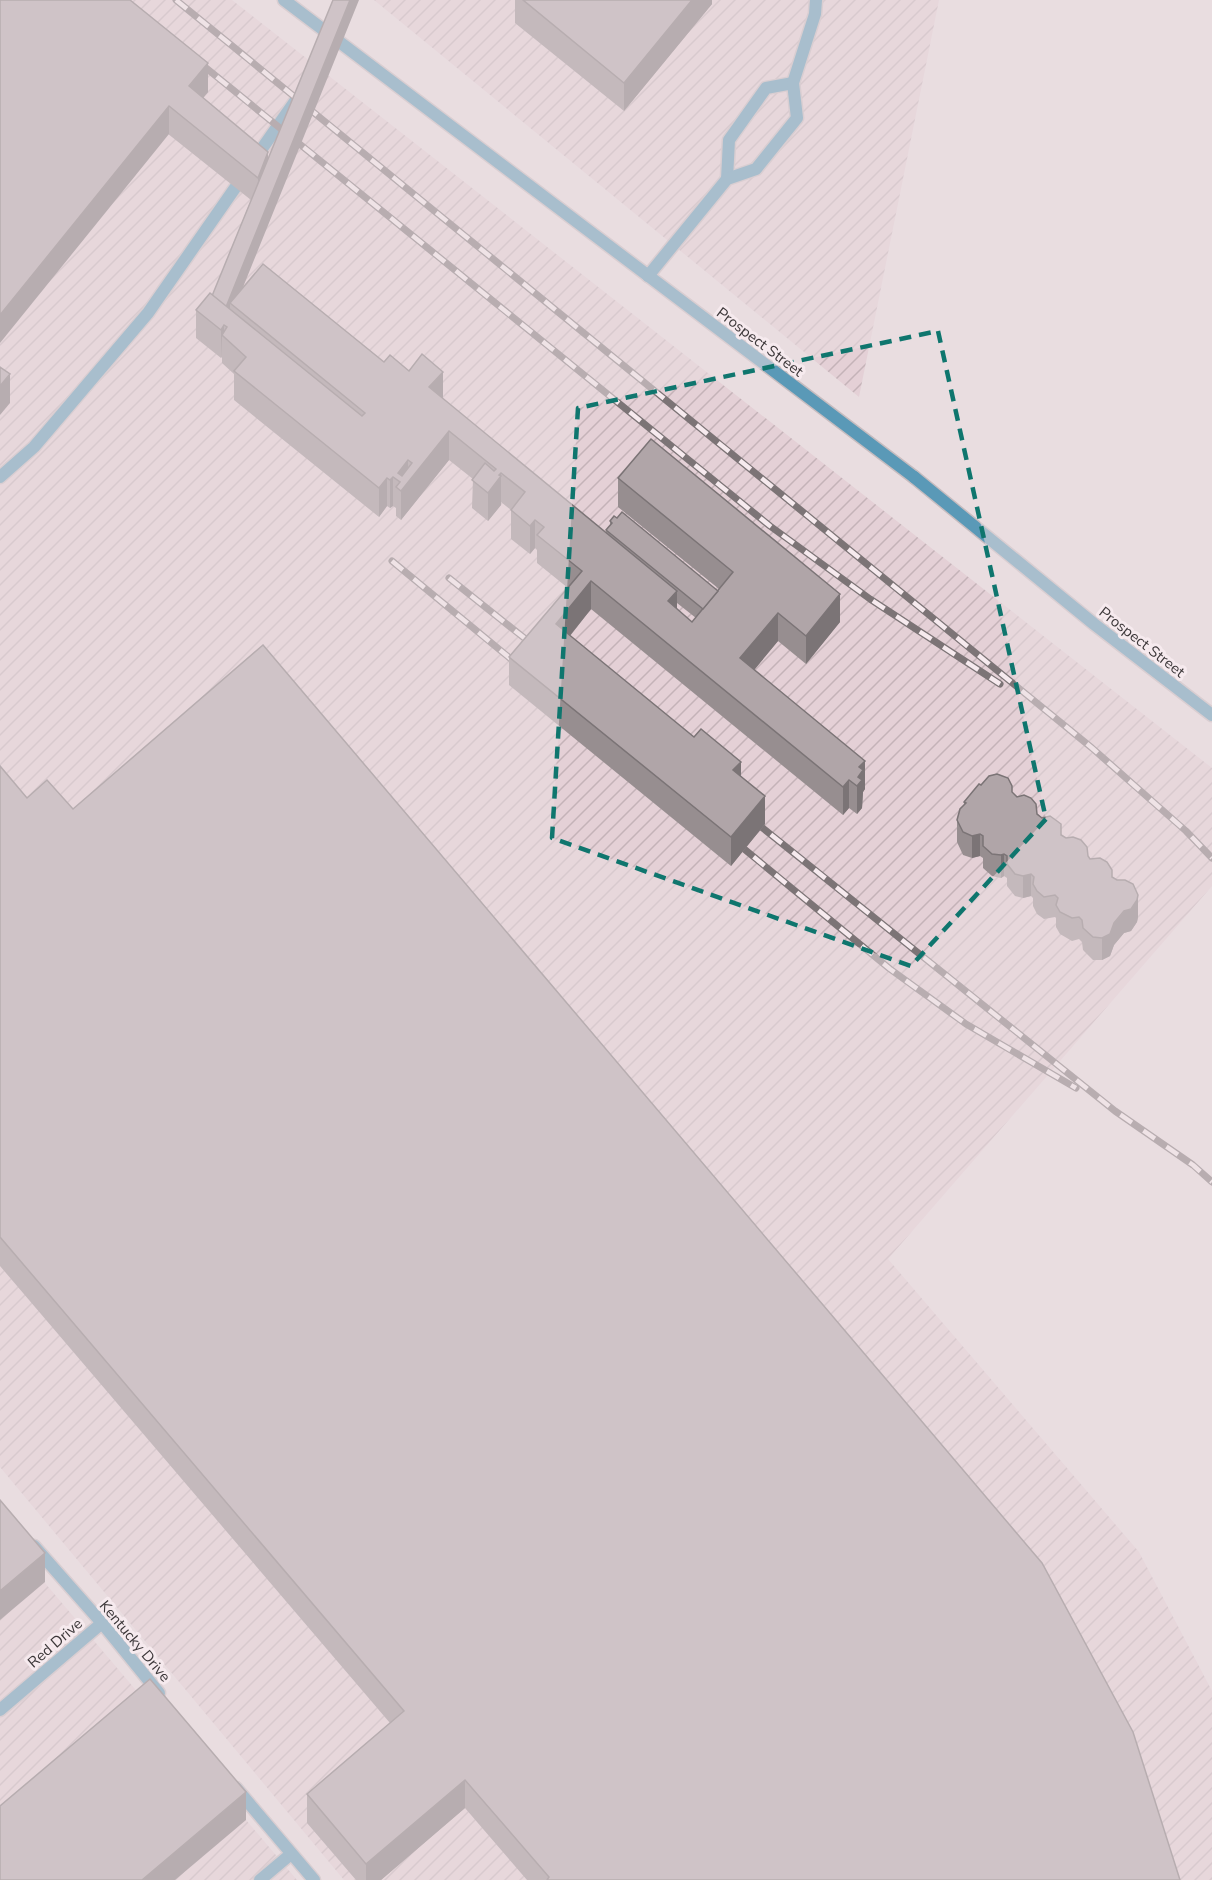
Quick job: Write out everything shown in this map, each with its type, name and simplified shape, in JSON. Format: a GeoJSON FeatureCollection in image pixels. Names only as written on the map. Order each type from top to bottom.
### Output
{"type":"FeatureCollection","features":[{"type":"Feature","properties":{"kind":"street","name":"Prospect Street"},"geometry":{"type":"LineString","coordinates":[[284,0],[336,46],[648,276],[914,477],[1094,624],[1212,715]]}},
{"type":"Feature","properties":{"kind":"street"},"geometry":{"type":"LineString","coordinates":[[648,276],[727,179],[756,170],[797,118],[793,83],[815,14],[816,0]]}},
{"type":"Feature","properties":{"kind":"street"},"geometry":{"type":"LineString","coordinates":[[727,179],[729,140],[766,88],[793,83]]}},
{"type":"Feature","properties":{"kind":"street"},"geometry":{"type":"LineString","coordinates":[[250,165],[303,91]]}},
{"type":"Feature","properties":{"kind":"street"},"geometry":{"type":"LineString","coordinates":[[0,477],[34,447],[147,313],[236,188]]}},
{"type":"Feature","properties":{"kind":"street","name":"Kentucky Drive"},"geometry":{"type":"LineString","coordinates":[[23,1533],[102,1623],[170,1706]]}},
{"type":"Feature","properties":{"kind":"street","name":"Red Drive"},"geometry":{"type":"LineString","coordinates":[[0,1710],[102,1623]]}},
{"type":"Feature","properties":{"kind":"street"},"geometry":{"type":"LineString","coordinates":[[230,1780],[314,1880]]}},
{"type":"Feature","properties":{"kind":"street"},"geometry":{"type":"LineString","coordinates":[[260,1880],[291,1854]]}},
{"type":"Feature","properties":{"kind":"highlighted area"},"geometry":{"type":"Polygon","coordinates":[[[938,331],[1046,819],[911,966],[552,838],[578,408],[938,331]]]}},
{"type":"Feature","properties":{"kind":"shaded area"},"geometry":{"type":"Polygon","coordinates":[[[0,0],[232,0],[1212,768],[1212,886],[888,1259],[1139,1552],[1212,1691],[1212,1880],[344,1880],[0,1467],[0,0]]]}},
{"type":"Feature","properties":{"kind":"shaded area"},"geometry":{"type":"Polygon","coordinates":[[[374,0],[939,0],[859,397],[374,0]]]}},
{"type":"Feature","properties":{"kind":"shaded area"},"geometry":{"type":"Polygon","coordinates":[[[0,1530],[297,1880],[0,1880],[0,1530]]]}},
{"type":"Feature","properties":{"kind":"building"},"geometry":{"type":"Polygon","coordinates":[[[0,0],[130,0],[208,63],[189,86],[268,152],[258,178],[169,106],[0,315],[0,0]]]}},
{"type":"Feature","properties":{"kind":"building"},"geometry":{"type":"Polygon","coordinates":[[[333,0],[350,0],[226,307],[212,296],[333,0]]]}},
{"type":"Feature","properties":{"kind":"building"},"geometry":{"type":"Polygon","coordinates":[[[523,0],[692,0],[624,83],[523,0]]]}},
{"type":"Feature","properties":{"kind":"building"},"geometry":{"type":"Polygon","coordinates":[[[263,264],[384,362],[390,355],[409,371],[422,354],[443,372],[429,387],[677,591],[668,601],[692,622],[733,572],[618,478],[651,439],[840,594],[806,636],[778,613],[740,658],[865,761],[859,767],[863,770],[858,777],[862,780],[857,786],[849,780],[843,787],[591,581],[556,624],[694,737],[701,729],[741,762],[733,770],[765,796],[731,837],[509,657],[582,571],[537,535],[544,527],[535,520],[530,526],[511,510],[525,492],[501,473],[488,493],[472,480],[485,463],[494,471],[496,469],[449,431],[401,491],[396,487],[400,482],[393,477],[390,480],[387,478],[379,488],[234,371],[246,357],[222,335],[227,327],[224,325],[221,330],[196,310],[210,293],[362,416],[365,413],[230,303],[263,264]],[[408,460],[398,473],[402,476],[412,463],[408,460]]]}},
{"type":"Feature","properties":{"kind":"building"},"geometry":{"type":"Polygon","coordinates":[[[0,367],[10,374],[0,386],[0,367]]]}},
{"type":"Feature","properties":{"kind":"building"},"geometry":{"type":"Polygon","coordinates":[[[622,512],[718,591],[703,609],[606,530],[614,516],[617,518],[622,512]]]}},
{"type":"Feature","properties":{"kind":"building"},"geometry":{"type":"Polygon","coordinates":[[[263,645],[1042,1563],[1133,1732],[1180,1880],[547,1880],[549,1877],[465,1780],[366,1864],[307,1794],[404,1711],[0,1237],[0,766],[27,798],[47,780],[73,809],[263,645]]]}},
{"type":"Feature","properties":{"kind":"building"},"geometry":{"type":"Polygon","coordinates":[[[997,774],[1008,778],[1012,792],[1017,797],[1024,795],[1031,798],[1036,804],[1037,814],[1042,818],[1050,816],[1061,824],[1061,835],[1081,840],[1087,847],[1090,859],[1100,858],[1107,862],[1112,870],[1112,877],[1133,884],[1138,895],[1137,900],[1131,909],[1124,911],[1114,923],[1110,934],[1102,938],[1093,937],[1083,928],[1079,917],[1072,918],[1060,912],[1056,905],[1058,898],[1055,895],[1044,897],[1037,891],[1033,884],[1034,877],[1031,874],[1023,876],[1015,874],[1007,864],[1007,856],[992,854],[983,846],[983,836],[980,834],[972,836],[963,832],[957,820],[960,809],[966,803],[964,802],[979,784],[981,785],[989,776],[997,774]]]}},
{"type":"Feature","properties":{"kind":"building"},"geometry":{"type":"Polygon","coordinates":[[[0,1500],[45,1553],[0,1591],[0,1500]]]}},
{"type":"Feature","properties":{"kind":"building"},"geometry":{"type":"Polygon","coordinates":[[[150,1679],[246,1792],[142,1880],[0,1880],[0,1806],[150,1679]]]}},
{"type":"Feature","properties":{"kind":"railway"},"geometry":{"type":"LineString","coordinates":[[176,0],[1092,748],[1186,831],[1212,858]]}},
{"type":"Feature","properties":{"kind":"railway"},"geometry":{"type":"LineString","coordinates":[[195,59],[770,526],[870,599],[1000,684]]}},
{"type":"Feature","properties":{"kind":"railway"},"geometry":{"type":"LineString","coordinates":[[392,561],[523,669]]}},
{"type":"Feature","properties":{"kind":"railway"},"geometry":{"type":"LineString","coordinates":[[449,578],[538,649]]}},
{"type":"Feature","properties":{"kind":"railway"},"geometry":{"type":"LineString","coordinates":[[749,817],[1115,1111],[1193,1165],[1212,1182]]}},
{"type":"Feature","properties":{"kind":"railway"},"geometry":{"type":"LineString","coordinates":[[732,839],[890,969],[966,1024],[1076,1088]]}}]}
